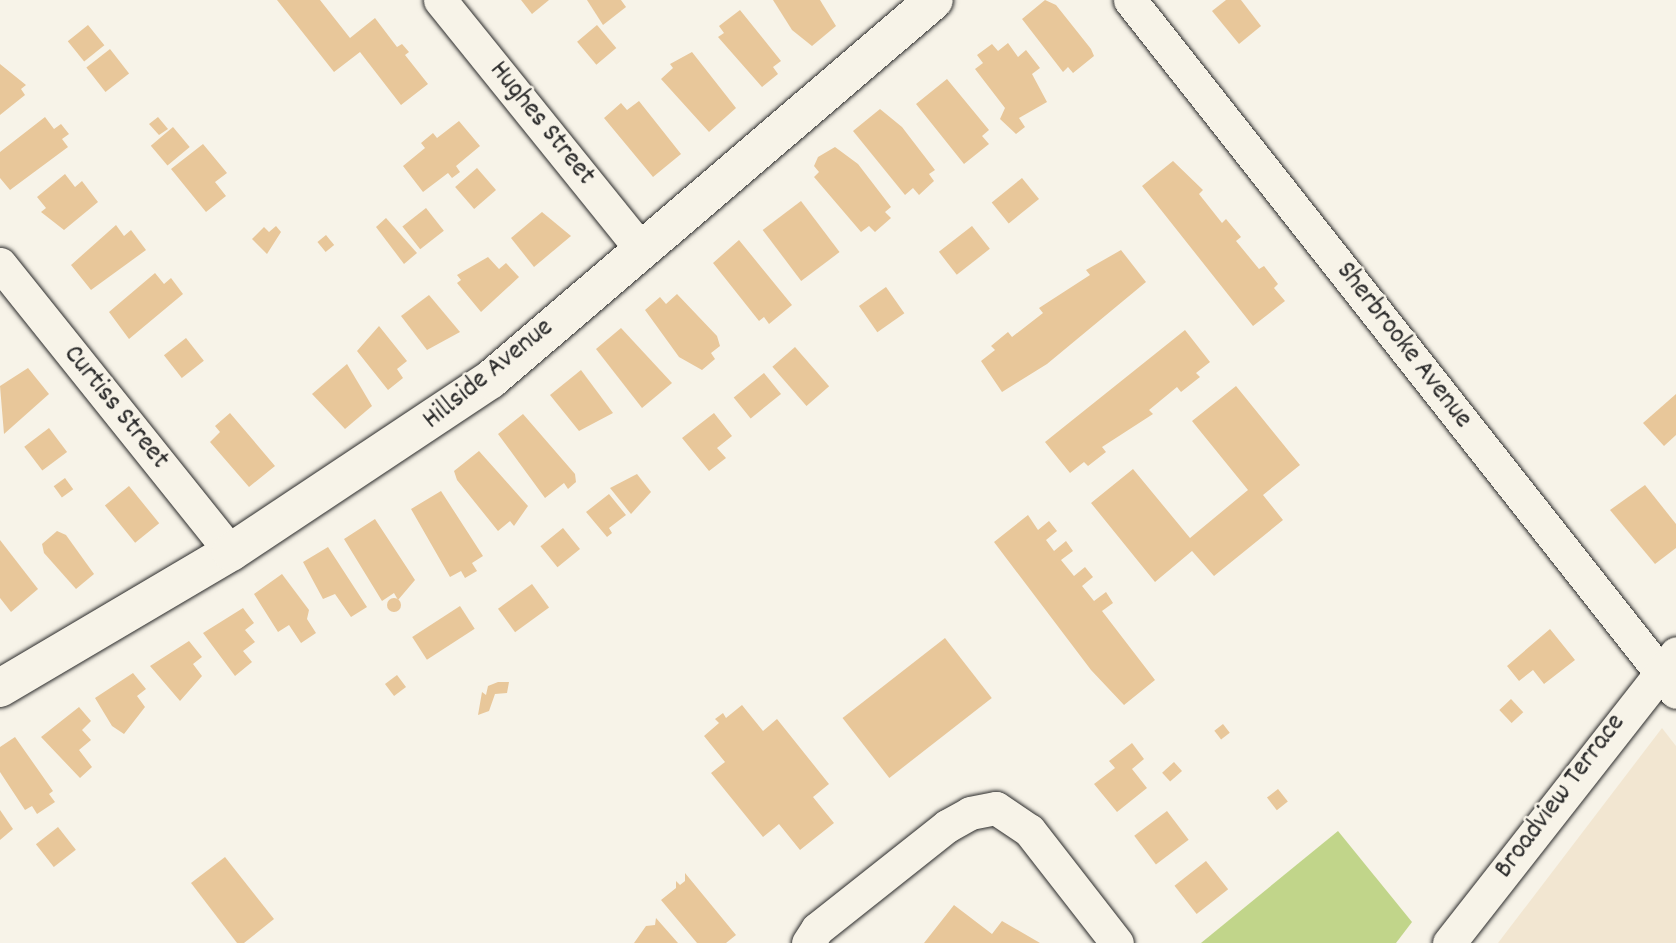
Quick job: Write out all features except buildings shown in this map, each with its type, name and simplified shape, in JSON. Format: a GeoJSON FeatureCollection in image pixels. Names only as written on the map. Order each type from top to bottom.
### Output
{"type":"FeatureCollection","features":[{"type":"Feature","properties":{"kind":"street","name":"Hughes Street"},"geometry":{"type":"LineString","coordinates":[[440,0],[641,249]]}},
{"type":"Feature","properties":{"kind":"street","name":"Hillside Avenue"},"geometry":{"type":"LineString","coordinates":[[0,688],[231,552],[489,380],[934,0]]}},
{"type":"Feature","properties":{"kind":"street","name":"Sherbrooke Avenue"},"geometry":{"type":"LineString","coordinates":[[1130,0],[1670,672]]}},
{"type":"Feature","properties":{"kind":"street","name":"Curtiss Street"},"geometry":{"type":"LineString","coordinates":[[0,264],[231,552]]}},
{"type":"Feature","properties":{"kind":"street","name":"Broadview Terrace"},"geometry":{"type":"LineString","coordinates":[[1448,943],[1670,672]]}},
{"type":"Feature","properties":{"kind":"street"},"geometry":{"type":"LineString","coordinates":[[808,943],[817,929],[947,826],[970,813],[996,808],[1030,830],[1117,943]]}},
{"type":"Feature","properties":{"kind":"shaded area"},"geometry":{"type":"Polygon","coordinates":[[[1662,728],[1676,746],[1676,943],[1498,943],[1662,728]]]}},
{"type":"Feature","properties":{"kind":"green space"},"geometry":{"type":"Polygon","coordinates":[[[1338,831],[1412,922],[1396,943],[1201,943],[1338,831]]]}}]}
